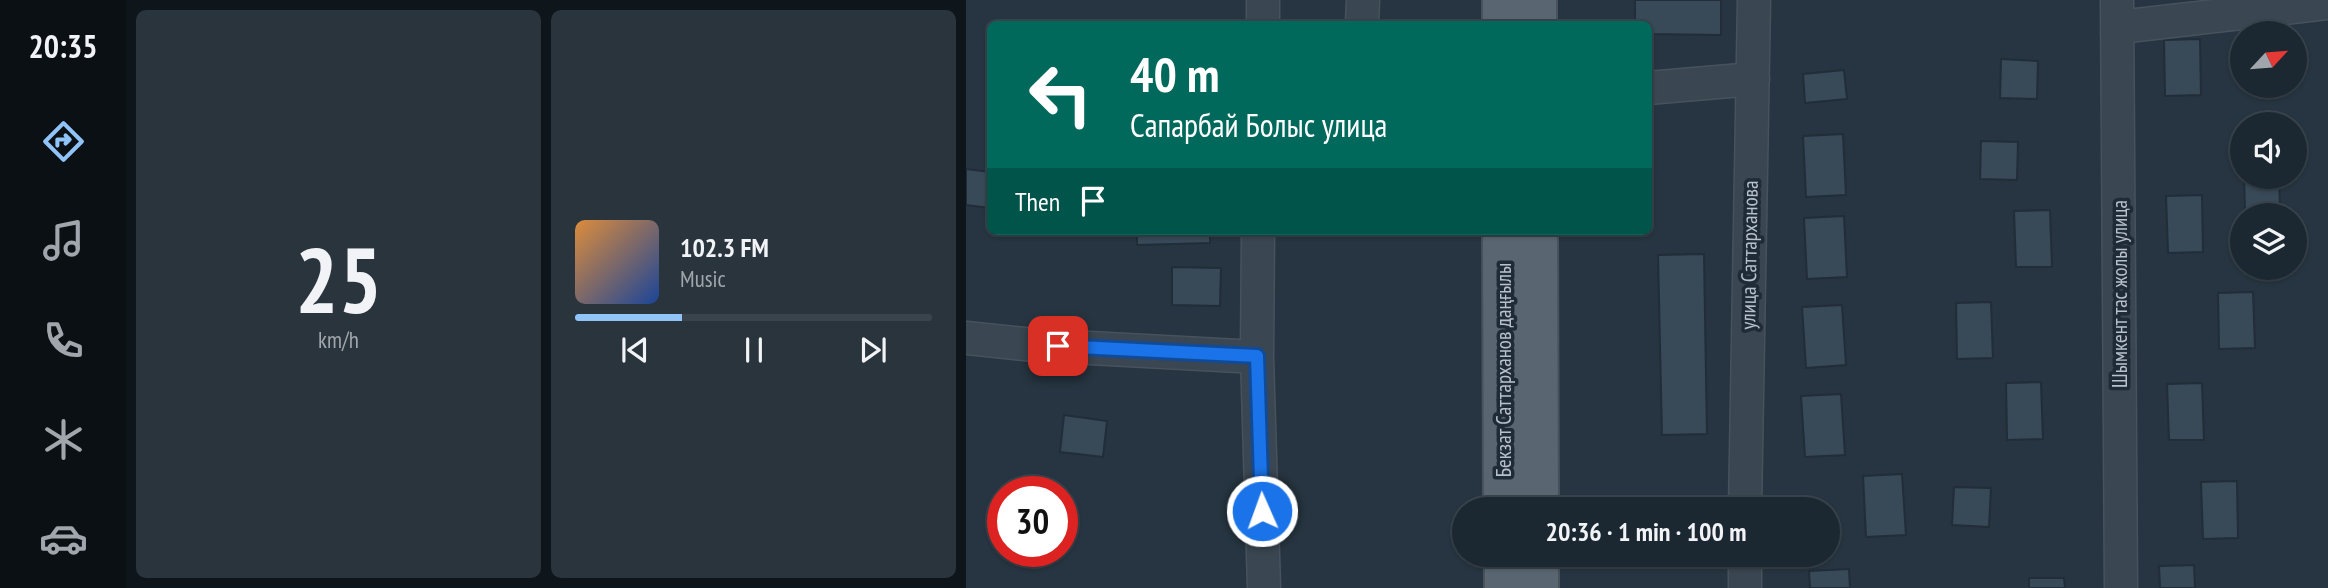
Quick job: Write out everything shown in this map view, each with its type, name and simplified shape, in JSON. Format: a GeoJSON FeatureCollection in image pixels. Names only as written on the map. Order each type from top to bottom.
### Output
{"type":"FeatureCollection","features":[{"type":"Feature","properties":{"kind":"main road"},"geometry":{"type":"LineString","coordinates":[[1502,0],[1502,21]]}},
{"type":"Feature","properties":{"kind":"main road"},"geometry":{"type":"LineString","coordinates":[[1537,0],[1537,21]]}},
{"type":"Feature","properties":{"kind":"main road","name":"Бекзат Саттарханов даңғылы"},"geometry":{"type":"LineString","coordinates":[[1502,235],[1503,497]]}},
{"type":"Feature","properties":{"kind":"main road","name":"Бекзат Саттарханов даңғылы"},"geometry":{"type":"LineString","coordinates":[[1538,235],[1539,497]]}},
{"type":"Feature","properties":{"kind":"main road"},"geometry":{"type":"LineString","coordinates":[[1504,567],[1504,588]]}},
{"type":"Feature","properties":{"kind":"main road"},"geometry":{"type":"LineString","coordinates":[[1539,567],[1539,588]]}},
{"type":"Feature","properties":{"kind":"street"},"geometry":{"type":"LineString","coordinates":[[1263,0],[1263,21]]}},
{"type":"Feature","properties":{"kind":"street"},"geometry":{"type":"LineString","coordinates":[[1362,21],[1363,0]]}},
{"type":"Feature","properties":{"kind":"street","name":"улица Саттарханова"},"geometry":{"type":"LineString","coordinates":[[1745,497],[1754,0]]}},
{"type":"Feature","properties":{"kind":"street","name":"Шымкент тас жолы улица"},"geometry":{"type":"LineString","coordinates":[[2117,0],[2121,588]]}},
{"type":"Feature","properties":{"kind":"street"},"geometry":{"type":"LineString","coordinates":[[2117,33],[2128,26],[2328,3]]}},
{"type":"Feature","properties":{"kind":"street"},"geometry":{"type":"LineString","coordinates":[[1652,88],[1753,79]]}},
{"type":"Feature","properties":{"kind":"street"},"geometry":{"type":"LineString","coordinates":[[1258,235],[1257,356],[1264,588]]}},
{"type":"Feature","properties":{"kind":"street"},"geometry":{"type":"LineString","coordinates":[[966,338],[1034,345],[1257,356]]}},
{"type":"Feature","properties":{"kind":"street"},"geometry":{"type":"LineString","coordinates":[[1745,567],[1745,588]]}},
{"type":"Feature","properties":{"kind":"building"},"geometry":{"type":"Polygon","coordinates":[[[1635,0],[1721,0],[1721,35],[1652,34],[1652,21],[1635,21],[1635,0]]]}},
{"type":"Feature","properties":{"kind":"building"},"geometry":{"type":"Polygon","coordinates":[[[2200,39],[2201,95],[2165,96],[2164,40],[2200,39]]]}},
{"type":"Feature","properties":{"kind":"building"},"geometry":{"type":"Polygon","coordinates":[[[2001,59],[2038,61],[2037,99],[2000,98],[2001,59]]]}},
{"type":"Feature","properties":{"kind":"building"},"geometry":{"type":"Polygon","coordinates":[[[1844,70],[1847,99],[1805,103],[1803,74],[1844,70]]]}},
{"type":"Feature","properties":{"kind":"building"},"geometry":{"type":"Polygon","coordinates":[[[1843,134],[1846,195],[1806,197],[1803,136],[1843,134]]]}},
{"type":"Feature","properties":{"kind":"building"},"geometry":{"type":"Polygon","coordinates":[[[1981,141],[2018,142],[2017,180],[1980,179],[1981,141]]]}},
{"type":"Feature","properties":{"kind":"building"},"geometry":{"type":"Polygon","coordinates":[[[966,169],[987,172],[987,208],[966,205],[966,169]]]}},
{"type":"Feature","properties":{"kind":"building"},"geometry":{"type":"Polygon","coordinates":[[[2244,189],[2279,189],[2280,203],[2245,203],[2244,189]]]}},
{"type":"Feature","properties":{"kind":"building"},"geometry":{"type":"Polygon","coordinates":[[[2202,195],[2203,252],[2168,253],[2166,196],[2202,195]]]}},
{"type":"Feature","properties":{"kind":"building"},"geometry":{"type":"Polygon","coordinates":[[[2050,210],[2052,267],[2016,267],[2014,211],[2050,210]]]}},
{"type":"Feature","properties":{"kind":"building"},"geometry":{"type":"Polygon","coordinates":[[[1844,216],[1847,277],[1807,279],[1804,218],[1844,216]]]}},
{"type":"Feature","properties":{"kind":"building"},"geometry":{"type":"Polygon","coordinates":[[[1137,235],[1210,235],[1210,243],[1137,245],[1137,235]]]}},
{"type":"Feature","properties":{"kind":"building"},"geometry":{"type":"Polygon","coordinates":[[[1704,254],[1707,434],[1662,435],[1658,255],[1704,254]]]}},
{"type":"Feature","properties":{"kind":"building"},"geometry":{"type":"Polygon","coordinates":[[[1172,267],[1221,268],[1220,306],[1172,305],[1172,267]]]}},
{"type":"Feature","properties":{"kind":"building"},"geometry":{"type":"Polygon","coordinates":[[[2253,292],[2255,348],[2219,349],[2218,293],[2253,292]]]}},
{"type":"Feature","properties":{"kind":"building"},"geometry":{"type":"Polygon","coordinates":[[[1991,302],[1993,358],[1957,359],[1956,303],[1991,302]]]}},
{"type":"Feature","properties":{"kind":"building"},"geometry":{"type":"Polygon","coordinates":[[[1842,305],[1846,365],[1806,368],[1802,307],[1842,305]]]}},
{"type":"Feature","properties":{"kind":"building"},"geometry":{"type":"Polygon","coordinates":[[[2041,382],[2043,439],[2007,440],[2006,383],[2041,382]]]}},
{"type":"Feature","properties":{"kind":"building"},"geometry":{"type":"Polygon","coordinates":[[[2202,383],[2204,440],[2169,440],[2167,384],[2202,383]]]}},
{"type":"Feature","properties":{"kind":"building"},"geometry":{"type":"Polygon","coordinates":[[[1841,394],[1845,455],[1805,457],[1801,396],[1841,394]]]}},
{"type":"Feature","properties":{"kind":"building"},"geometry":{"type":"Polygon","coordinates":[[[1064,415],[1107,421],[1103,457],[1060,452],[1064,415]]]}},
{"type":"Feature","properties":{"kind":"building"},"geometry":{"type":"Polygon","coordinates":[[[1902,474],[1906,535],[1866,537],[1863,476],[1902,474]]]}},
{"type":"Feature","properties":{"kind":"building"},"geometry":{"type":"Polygon","coordinates":[[[2237,481],[2238,538],[2203,539],[2201,482],[2237,481]]]}},
{"type":"Feature","properties":{"kind":"building"},"geometry":{"type":"Polygon","coordinates":[[[1954,487],[1991,488],[1989,527],[1952,525],[1954,487]]]}},
{"type":"Feature","properties":{"kind":"building"},"geometry":{"type":"Polygon","coordinates":[[[2194,565],[2195,588],[2160,588],[2159,566],[2194,565]]]}},
{"type":"Feature","properties":{"kind":"building"},"geometry":{"type":"Polygon","coordinates":[[[1849,569],[1850,588],[1810,588],[1809,571],[1849,569]]]}},
{"type":"Feature","properties":{"kind":"building"},"geometry":{"type":"Polygon","coordinates":[[[2029,578],[2064,578],[2065,588],[2029,588],[2029,578]]]}},
{"type":"Feature","properties":{"kind":"route"},"geometry":{"type":"LineString","coordinates":[[1058,346],[1257,356],[1262,511]]}}]}
